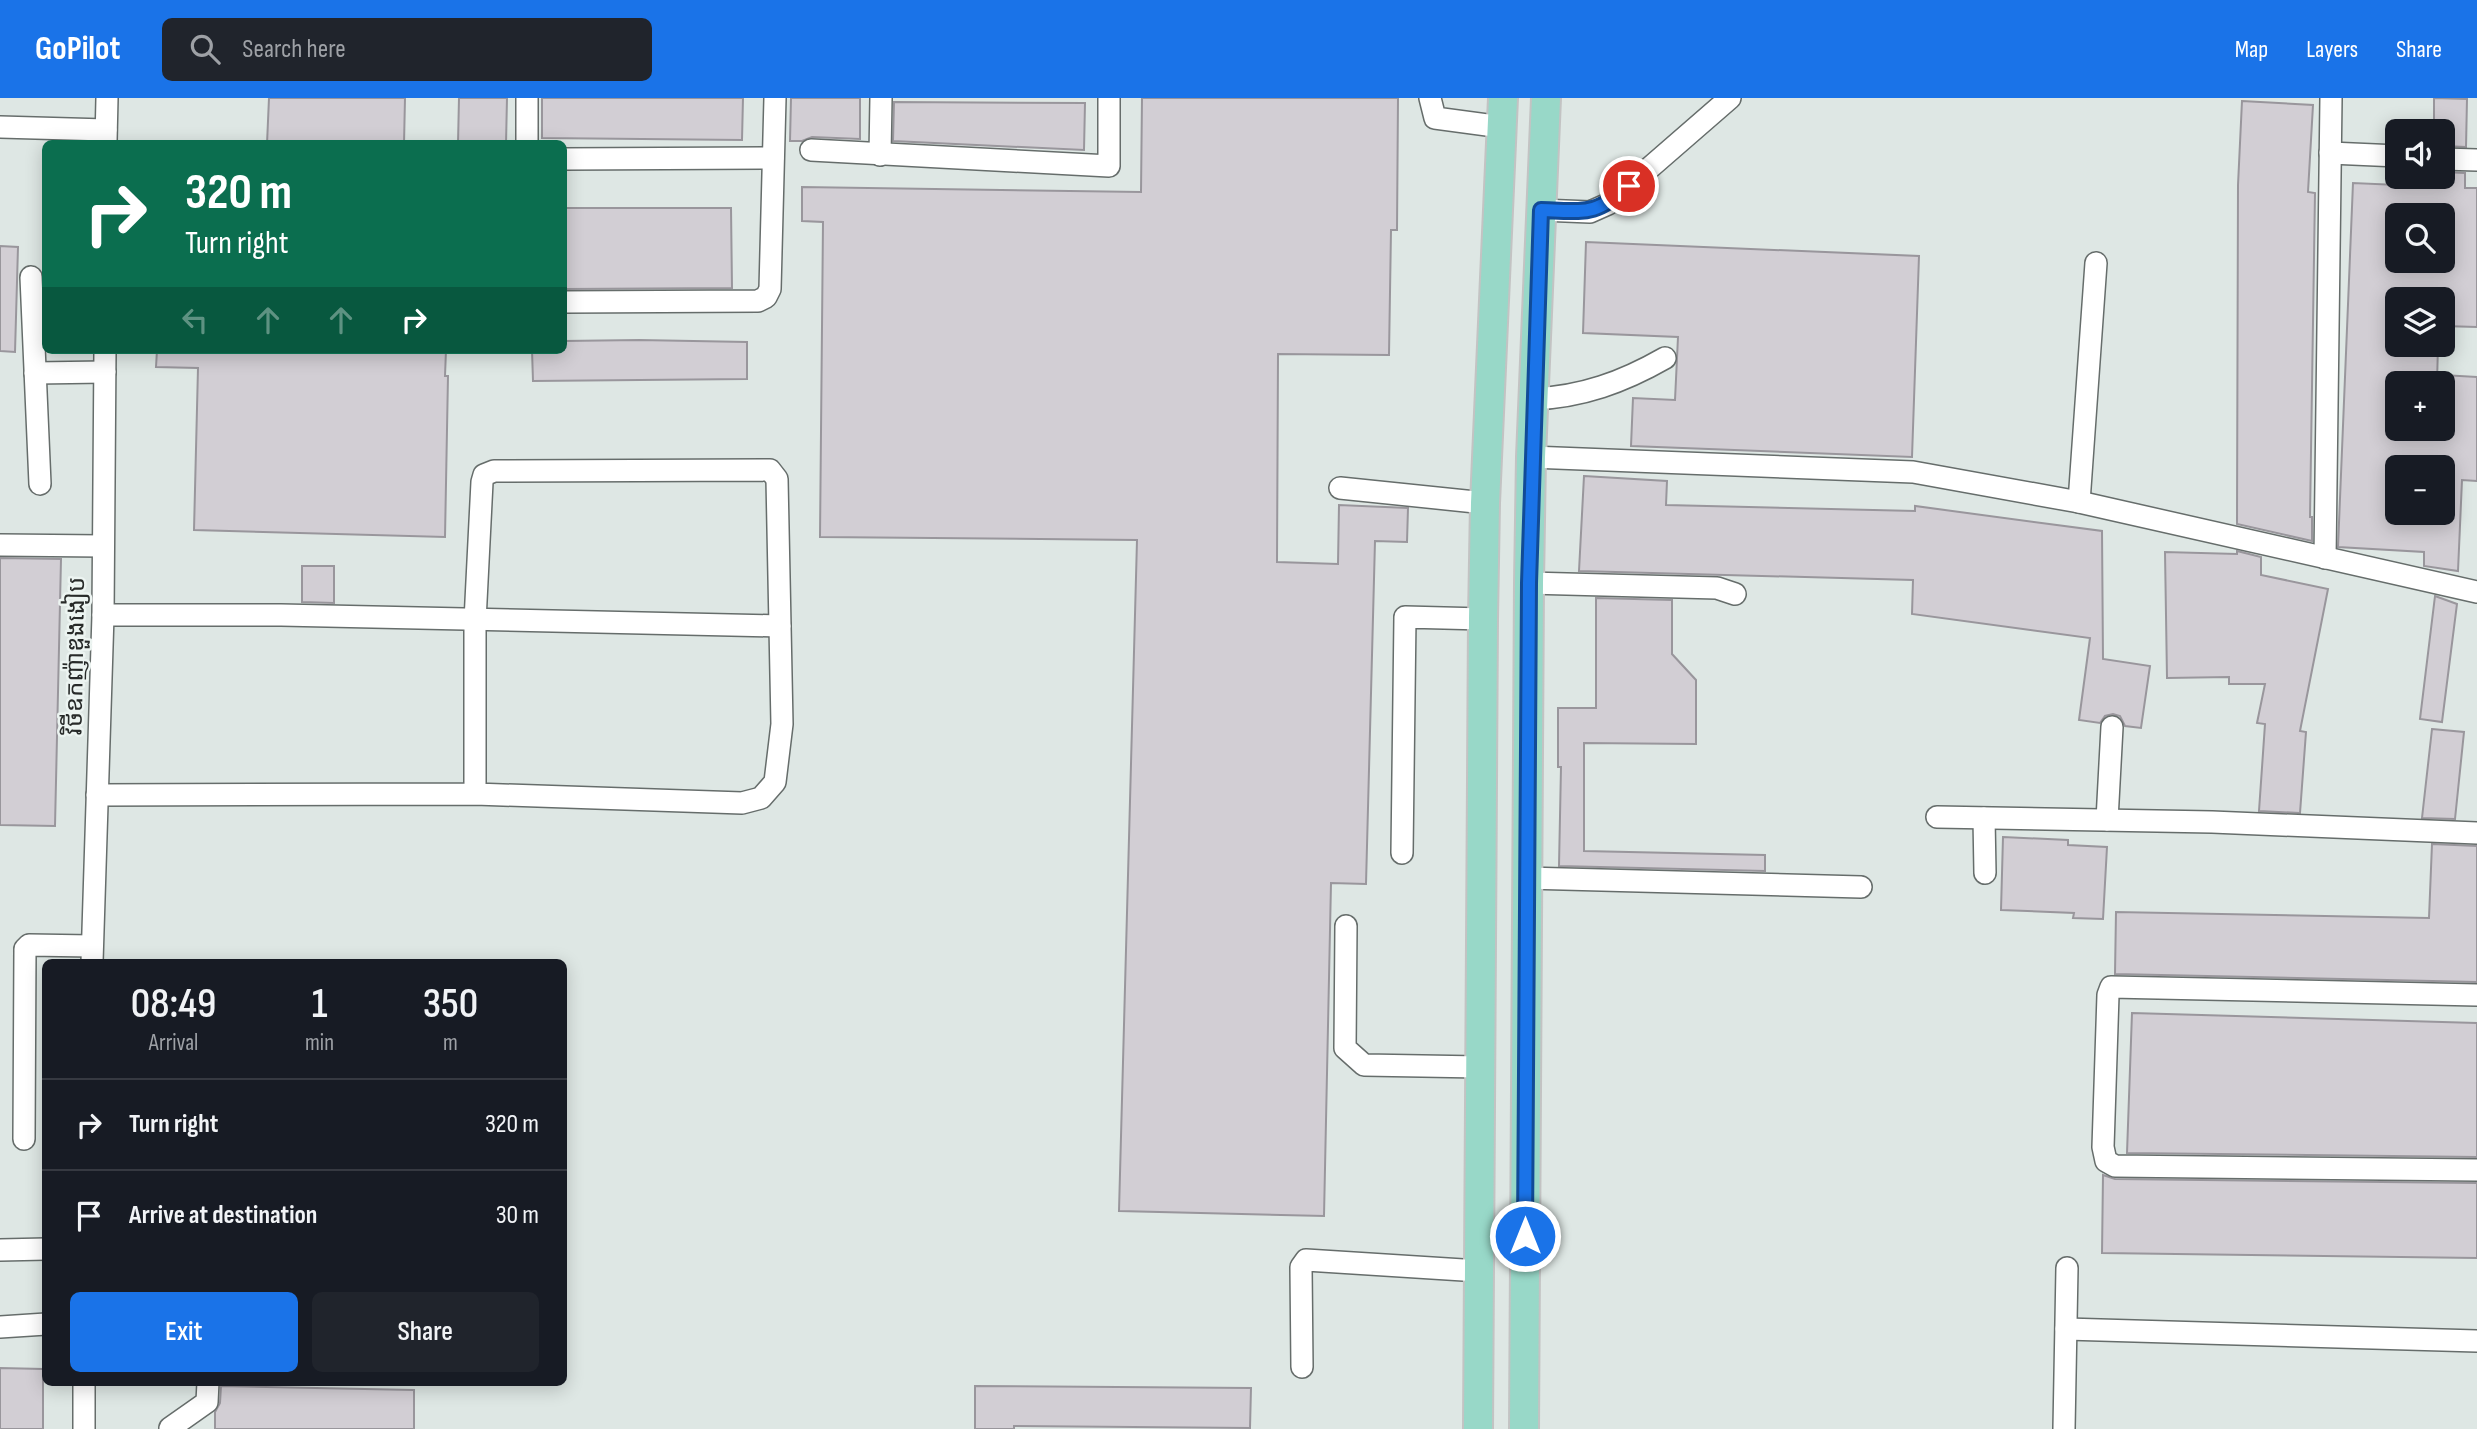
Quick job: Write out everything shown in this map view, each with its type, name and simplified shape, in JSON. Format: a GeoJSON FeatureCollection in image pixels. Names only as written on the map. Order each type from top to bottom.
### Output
{"type":"FeatureCollection","features":[{"type":"Feature","properties":{"kind":"main road"},"geometry":{"type":"LineString","coordinates":[[1478,1429],[1485,502],[1503,98]]}},
{"type":"Feature","properties":{"kind":"main road"},"geometry":{"type":"LineString","coordinates":[[1524,1429],[1531,457],[1546,98]]}},
{"type":"Feature","properties":{"kind":"street"},"geometry":{"type":"LineString","coordinates":[[0,127],[106,137],[107,98]]}},
{"type":"Feature","properties":{"kind":"street"},"geometry":{"type":"LineString","coordinates":[[527,98],[527,140]]}},
{"type":"Feature","properties":{"kind":"street"},"geometry":{"type":"LineString","coordinates":[[567,302],[758,301],[765,297],[770,289],[775,98]]}},
{"type":"Feature","properties":{"kind":"street"},"geometry":{"type":"LineString","coordinates":[[880,155],[881,98]]}},
{"type":"Feature","properties":{"kind":"street"},"geometry":{"type":"LineString","coordinates":[[811,150],[1110,166],[1109,98]]}},
{"type":"Feature","properties":{"kind":"street"},"geometry":{"type":"LineString","coordinates":[[1430,98],[1435,118],[1502,127]]}},
{"type":"Feature","properties":{"kind":"street"},"geometry":{"type":"LineString","coordinates":[[1541,210],[1590,212],[1608,204],[1730,98]]}},
{"type":"Feature","properties":{"kind":"street"},"geometry":{"type":"LineString","coordinates":[[2325,558],[2331,98]]}},
{"type":"Feature","properties":{"kind":"street"},"geometry":{"type":"LineString","coordinates":[[2330,153],[2385,155]]}},
{"type":"Feature","properties":{"kind":"street"},"geometry":{"type":"LineString","coordinates":[[567,159],[773,158]]}},
{"type":"Feature","properties":{"kind":"street"},"geometry":{"type":"LineString","coordinates":[[2455,159],[2477,160]]}},
{"type":"Feature","properties":{"kind":"street"},"geometry":{"type":"LineString","coordinates":[[2080,502],[2096,263]]}},
{"type":"Feature","properties":{"kind":"street"},"geometry":{"type":"LineString","coordinates":[[31,277],[40,484]]}},
{"type":"Feature","properties":{"kind":"street","name":"វិថីឧកញ៉ាឌួងងៀប"},"geometry":{"type":"LineString","coordinates":[[92,954],[103,615],[105,354]]}},
{"type":"Feature","properties":{"kind":"street"},"geometry":{"type":"LineString","coordinates":[[1533,399],[1561,398],[1597,389],[1665,358]]}},
{"type":"Feature","properties":{"kind":"street"},"geometry":{"type":"LineString","coordinates":[[35,373],[105,372]]}},
{"type":"Feature","properties":{"kind":"street"},"geometry":{"type":"LineString","coordinates":[[1531,457],[1913,471],[2080,502],[2477,592]]}},
{"type":"Feature","properties":{"kind":"street"},"geometry":{"type":"LineString","coordinates":[[97,795],[475,794],[742,803],[761,798],[775,782],[782,724],[777,479],[770,470],[494,471],[484,475],[475,621],[475,794]]}},
{"type":"Feature","properties":{"kind":"street"},"geometry":{"type":"LineString","coordinates":[[1340,488],[1485,502]]}},
{"type":"Feature","properties":{"kind":"street"},"geometry":{"type":"LineString","coordinates":[[0,545],[103,546]]}},
{"type":"Feature","properties":{"kind":"street"},"geometry":{"type":"LineString","coordinates":[[1529,583],[1717,588],[1735,594]]}},
{"type":"Feature","properties":{"kind":"street"},"geometry":{"type":"LineString","coordinates":[[103,615],[281,615],[780,626]]}},
{"type":"Feature","properties":{"kind":"street"},"geometry":{"type":"LineString","coordinates":[[1402,853],[1405,617],[1483,618]]}},
{"type":"Feature","properties":{"kind":"street"},"geometry":{"type":"LineString","coordinates":[[2107,820],[2112,727]]}},
{"type":"Feature","properties":{"kind":"street"},"geometry":{"type":"LineString","coordinates":[[1937,817],[2212,822],[2477,833]]}},
{"type":"Feature","properties":{"kind":"street"},"geometry":{"type":"LineString","coordinates":[[1984,818],[1986,873]]}},
{"type":"Feature","properties":{"kind":"street"},"geometry":{"type":"LineString","coordinates":[[1526,878],[1861,887]]}},
{"type":"Feature","properties":{"kind":"street"},"geometry":{"type":"LineString","coordinates":[[1346,926],[1345,1048],[1364,1065],[1480,1068]]}},
{"type":"Feature","properties":{"kind":"street"},"geometry":{"type":"LineString","coordinates":[[24,1139],[25,949],[29,945],[92,954]]}},
{"type":"Feature","properties":{"kind":"street"},"geometry":{"type":"LineString","coordinates":[[2477,995],[2111,987],[2108,995],[2103,1147],[2106,1161],[2115,1166],[2477,1170]]}},
{"type":"Feature","properties":{"kind":"street"},"geometry":{"type":"LineString","coordinates":[[0,1250],[42,1249]]}},
{"type":"Feature","properties":{"kind":"street"},"geometry":{"type":"LineString","coordinates":[[1302,1367],[1301,1267],[1306,1260],[1479,1271]]}},
{"type":"Feature","properties":{"kind":"street"},"geometry":{"type":"LineString","coordinates":[[2064,1429],[2067,1268]]}},
{"type":"Feature","properties":{"kind":"street"},"geometry":{"type":"LineString","coordinates":[[0,1327],[42,1324]]}},
{"type":"Feature","properties":{"kind":"street"},"geometry":{"type":"LineString","coordinates":[[2066,1329],[2477,1341]]}},
{"type":"Feature","properties":{"kind":"street"},"geometry":{"type":"LineString","coordinates":[[84,1429],[85,1386]]}},
{"type":"Feature","properties":{"kind":"street"},"geometry":{"type":"LineString","coordinates":[[170,1428],[207,1402],[208,1386]]}},
{"type":"Feature","properties":{"kind":"building"},"geometry":{"type":"Polygon","coordinates":[[[269,98],[405,98],[404,140],[267,140],[269,98]]]}},
{"type":"Feature","properties":{"kind":"building"},"geometry":{"type":"Polygon","coordinates":[[[459,98],[507,98],[506,140],[458,140],[459,98]]]}},
{"type":"Feature","properties":{"kind":"building"},"geometry":{"type":"Polygon","coordinates":[[[542,98],[743,98],[742,140],[542,138],[542,98]]]}},
{"type":"Feature","properties":{"kind":"building"},"geometry":{"type":"Polygon","coordinates":[[[791,98],[860,98],[860,139],[812,137],[802,141],[790,141],[791,98]]]}},
{"type":"Feature","properties":{"kind":"building"},"geometry":{"type":"Polygon","coordinates":[[[1142,98],[1398,98],[1397,230],[1391,230],[1389,355],[1278,354],[1277,562],[1338,564],[1339,505],[1408,508],[1407,542],[1375,541],[1366,884],[1331,883],[1324,1216],[1119,1211],[1137,540],[820,537],[823,222],[802,221],[802,187],[1141,192],[1142,98]]]}},
{"type":"Feature","properties":{"kind":"building"},"geometry":{"type":"Polygon","coordinates":[[[2434,98],[2467,99],[2466,147],[2455,147],[2455,119],[2434,119],[2434,98]]]}},
{"type":"Feature","properties":{"kind":"building"},"geometry":{"type":"Polygon","coordinates":[[[2242,101],[2313,105],[2308,192],[2315,193],[2310,517],[2312,541],[2237,524],[2238,185],[2242,101]]]}},
{"type":"Feature","properties":{"kind":"building"},"geometry":{"type":"Polygon","coordinates":[[[894,102],[1085,103],[1084,150],[893,141],[894,102]]]}},
{"type":"Feature","properties":{"kind":"building"},"geometry":{"type":"Polygon","coordinates":[[[2455,173],[2465,173],[2465,188],[2477,188],[2477,327],[2455,326],[2455,287],[2385,287],[2385,357],[2438,357],[2437,371],[2385,371],[2385,441],[2455,441],[2455,376],[2477,377],[2477,481],[2462,480],[2458,571],[2424,566],[2424,552],[2338,547],[2353,183],[2385,184],[2385,189],[2455,189],[2455,173]]]}},
{"type":"Feature","properties":{"kind":"building"},"geometry":{"type":"Polygon","coordinates":[[[567,208],[731,208],[732,288],[567,289],[567,208]]]}},
{"type":"Feature","properties":{"kind":"building"},"geometry":{"type":"Polygon","coordinates":[[[1586,242],[1919,256],[1912,457],[1631,446],[1633,398],[1675,400],[1678,337],[1583,333],[1586,242]]]}},
{"type":"Feature","properties":{"kind":"building"},"geometry":{"type":"Polygon","coordinates":[[[0,246],[18,247],[15,352],[0,351],[0,246]]]}},
{"type":"Feature","properties":{"kind":"building"},"geometry":{"type":"Polygon","coordinates":[[[567,341],[747,342],[747,379],[533,381],[532,354],[567,354],[567,341]]]}},
{"type":"Feature","properties":{"kind":"building"},"geometry":{"type":"Polygon","coordinates":[[[157,354],[446,354],[445,376],[448,376],[445,537],[194,530],[198,368],[156,367],[157,354]]]}},
{"type":"Feature","properties":{"kind":"building"},"geometry":{"type":"Polygon","coordinates":[[[1584,476],[1667,481],[1666,505],[1915,511],[1915,506],[2102,531],[2103,659],[2150,666],[2141,728],[2125,726],[2120,716],[2113,714],[2105,716],[2100,723],[2079,720],[2090,638],[1912,614],[1913,580],[1579,571],[1584,476]]]}},
{"type":"Feature","properties":{"kind":"building"},"geometry":{"type":"Polygon","coordinates":[[[2237,551],[2261,557],[2261,575],[2328,589],[2300,731],[2306,732],[2300,813],[2259,811],[2265,724],[2257,723],[2265,684],[2229,684],[2229,677],[2167,678],[2165,552],[2237,554],[2237,551]]]}},
{"type":"Feature","properties":{"kind":"building"},"geometry":{"type":"Polygon","coordinates":[[[0,558],[61,559],[55,826],[0,825],[0,558]]]}},
{"type":"Feature","properties":{"kind":"building"},"geometry":{"type":"Polygon","coordinates":[[[302,566],[334,566],[334,603],[302,602],[302,566]]]}},
{"type":"Feature","properties":{"kind":"building"},"geometry":{"type":"Polygon","coordinates":[[[2435,596],[2457,604],[2442,722],[2420,719],[2435,596]]]}},
{"type":"Feature","properties":{"kind":"building"},"geometry":{"type":"Polygon","coordinates":[[[1596,598],[1672,600],[1672,654],[1696,680],[1696,744],[1584,743],[1584,851],[1765,855],[1765,871],[1559,866],[1561,767],[1558,767],[1558,708],[1596,708],[1596,598]]]}},
{"type":"Feature","properties":{"kind":"building"},"geometry":{"type":"Polygon","coordinates":[[[2432,729],[2464,732],[2455,819],[2422,818],[2432,729]]]}},
{"type":"Feature","properties":{"kind":"building"},"geometry":{"type":"Polygon","coordinates":[[[2003,837],[2068,840],[2068,845],[2107,847],[2103,919],[2073,918],[2074,913],[2001,910],[2003,837]]]}},
{"type":"Feature","properties":{"kind":"building"},"geometry":{"type":"Polygon","coordinates":[[[2432,844],[2477,846],[2477,982],[2115,974],[2116,912],[2429,918],[2432,844]]]}},
{"type":"Feature","properties":{"kind":"building"},"geometry":{"type":"Polygon","coordinates":[[[2132,1013],[2477,1023],[2477,1157],[2127,1153],[2132,1013]]]}},
{"type":"Feature","properties":{"kind":"building"},"geometry":{"type":"Polygon","coordinates":[[[2103,1175],[2115,1179],[2477,1183],[2477,1258],[2102,1253],[2103,1175]]]}},
{"type":"Feature","properties":{"kind":"building"},"geometry":{"type":"Polygon","coordinates":[[[0,1368],[42,1369],[43,1429],[0,1429],[0,1368]]]}},
{"type":"Feature","properties":{"kind":"building"},"geometry":{"type":"Polygon","coordinates":[[[221,1386],[414,1390],[414,1429],[215,1429],[215,1412],[220,1403],[221,1386]]]}},
{"type":"Feature","properties":{"kind":"building"},"geometry":{"type":"Polygon","coordinates":[[[975,1386],[1251,1388],[1250,1428],[1014,1426],[1014,1429],[975,1429],[975,1386]]]}},
{"type":"Feature","properties":{"kind":"route"},"geometry":{"type":"LineString","coordinates":[[1525,1236],[1529,583],[1541,210],[1590,212],[1608,204],[1629,186]]}}]}
